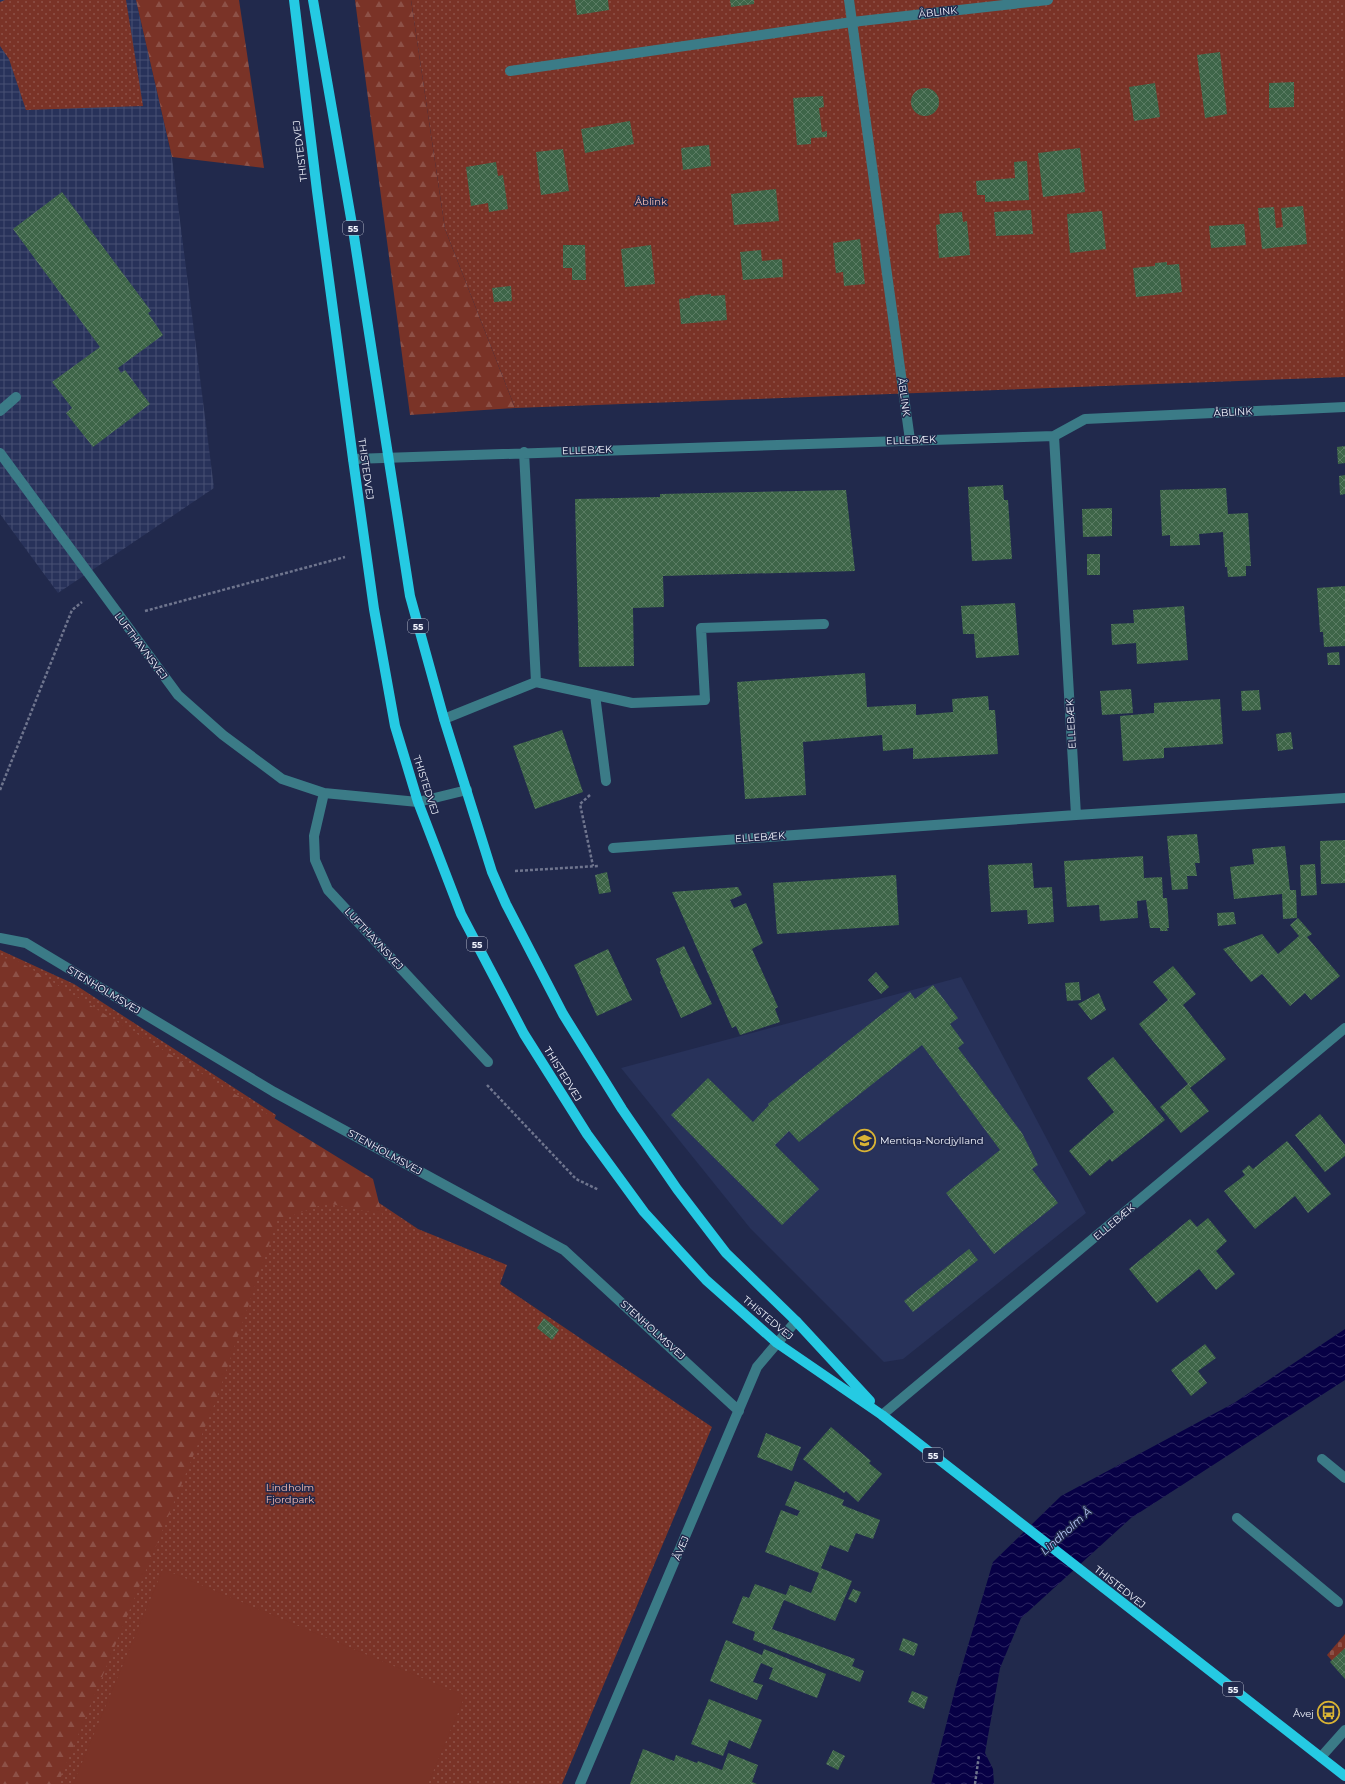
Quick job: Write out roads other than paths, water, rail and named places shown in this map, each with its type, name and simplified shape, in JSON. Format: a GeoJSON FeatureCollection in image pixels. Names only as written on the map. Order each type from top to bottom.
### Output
{"type":"FeatureCollection","features":[{"type":"Feature","properties":{"kind":"main road","name":"THISTEDVEJ"},"geometry":{"type":"LineString","coordinates":[[294,0],[317,191],[353,459],[366,552],[395,726],[418,802],[461,914],[524,1034],[587,1134],[644,1212],[706,1280],[777,1343],[882,1415],[1345,1776]]}},
{"type":"Feature","properties":{"kind":"main road","name":"THISTEDVEJ"},"geometry":{"type":"LineString","coordinates":[[313,0],[353,230],[410,596],[444,719],[492,872],[506,904],[563,1014],[622,1109],[677,1189],[726,1253],[796,1321],[882,1415]]}},
{"type":"Feature","properties":{"kind":"street","name":"ÅBLINK"},"geometry":{"type":"LineString","coordinates":[[849,0],[910,440]]}},
{"type":"Feature","properties":{"kind":"street","name":"ÅBLINK"},"geometry":{"type":"LineString","coordinates":[[510,71],[852,22],[1048,0]]}},
{"type":"Feature","properties":{"kind":"street"},"geometry":{"type":"LineString","coordinates":[[0,411],[16,397]]}},
{"type":"Feature","properties":{"kind":"street","name":"ÅBLINK"},"geometry":{"type":"LineString","coordinates":[[1054,436],[1085,419],[1345,407]]}},
{"type":"Feature","properties":{"kind":"street","name":"ELLEBÆK"},"geometry":{"type":"LineString","coordinates":[[353,459],[387,456],[1054,436],[1076,815]]}},
{"type":"Feature","properties":{"kind":"street"},"geometry":{"type":"LineString","coordinates":[[524,452],[536,682]]}},
{"type":"Feature","properties":{"kind":"street","name":"LUFTHAVNSVEJ"},"geometry":{"type":"LineString","coordinates":[[0,453],[119,618],[178,695],[223,735],[282,779],[324,793],[418,802],[467,790]]}},
{"type":"Feature","properties":{"kind":"street"},"geometry":{"type":"LineString","coordinates":[[444,719],[536,682],[632,703],[705,700],[701,628],[824,624]]}},
{"type":"Feature","properties":{"kind":"street"},"geometry":{"type":"LineString","coordinates":[[595,695],[606,781]]}},
{"type":"Feature","properties":{"kind":"street","name":"LUFTHAVNSVEJ"},"geometry":{"type":"LineString","coordinates":[[324,793],[314,836],[316,860],[328,890],[488,1062]]}},
{"type":"Feature","properties":{"kind":"street","name":"ELLEBÆK"},"geometry":{"type":"LineString","coordinates":[[613,848],[1076,815],[1345,798]]}},
{"type":"Feature","properties":{"kind":"street","name":"STENHOLMSVEJ"},"geometry":{"type":"LineString","coordinates":[[0,938],[26,944],[274,1092],[564,1250],[739,1411]]}},
{"type":"Feature","properties":{"kind":"street","name":"ELLEBÆK"},"geometry":{"type":"LineString","coordinates":[[882,1415],[1345,1028]]}},
{"type":"Feature","properties":{"kind":"street","name":"ÅVEJ"},"geometry":{"type":"LineString","coordinates":[[580,1784],[757,1366],[796,1321]]}},
{"type":"Feature","properties":{"kind":"street"},"geometry":{"type":"LineString","coordinates":[[1322,1459],[1345,1478]]}},
{"type":"Feature","properties":{"kind":"street"},"geometry":{"type":"LineString","coordinates":[[1238,1518],[1338,1602]]}},
{"type":"Feature","properties":{"kind":"street"},"geometry":{"type":"LineString","coordinates":[[1321,1757],[1345,1730]]}},
{"type":"Feature","properties":{"kind":"water","name":"Lindholm Å"},"geometry":{"type":"Polygon","coordinates":[[[1345,1329],[1345,1380],[1131,1518],[1021,1618],[1000,1668],[985,1753],[993,1769],[994,1784],[931,1784],[956,1686],[993,1562],[1061,1496],[1234,1403],[1345,1329]]]}},
{"type":"Feature","properties":{"kind":"place","name":"Mentiqa-Nordjylland"},"geometry":{"type":"Point","coordinates":[864,1140]}},
{"type":"Feature","properties":{"kind":"place","name":"Åvej"},"geometry":{"type":"Point","coordinates":[1329,1713]}},
{"type":"Feature","properties":{"kind":"park label","name":"Åblink"},"geometry":{"type":"Point","coordinates":[651,201]}},
{"type":"Feature","properties":{"kind":"park label","name":"Lindholm Fjordpark"},"geometry":{"type":"Point","coordinates":[290,1492]}}]}
